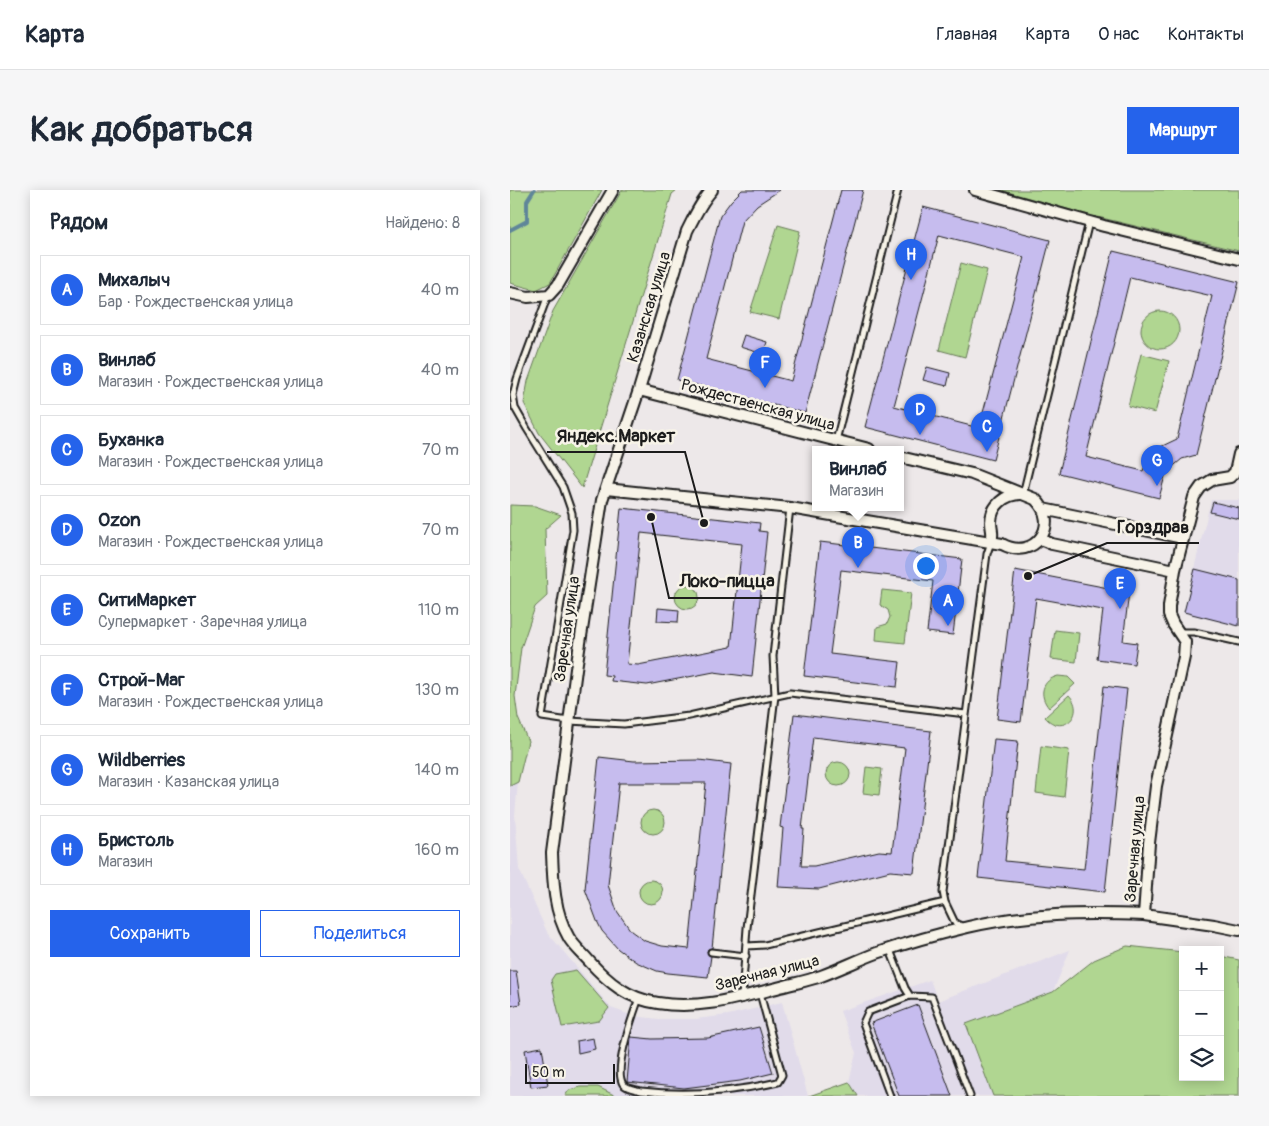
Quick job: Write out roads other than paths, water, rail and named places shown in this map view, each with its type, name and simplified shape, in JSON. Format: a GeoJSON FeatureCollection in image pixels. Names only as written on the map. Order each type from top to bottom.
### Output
{"type":"FeatureCollection","features":[{"type":"Feature","properties":{"kind":"street"},"geometry":{"type":"LineString","coordinates":[[510,293],[528,297],[549,295],[558,286],[613,190]]}},
{"type":"Feature","properties":{"kind":"street","name":"Казанская улица"},"geometry":{"type":"LineString","coordinates":[[622,438],[640,390],[687,232],[705,197],[712,190]]}},
{"type":"Feature","properties":{"kind":"street"},"geometry":{"type":"LineString","coordinates":[[975,190],[1089,222],[1239,259]]}},
{"type":"Feature","properties":{"kind":"street","name":"Рождественская улица"},"geometry":{"type":"LineString","coordinates":[[640,390],[857,446]]}},
{"type":"Feature","properties":{"kind":"street","name":"Заречная улица"},"geometry":{"type":"LineString","coordinates":[[622,438],[602,500],[569,721],[552,853],[553,884],[555,900],[569,938],[604,978],[629,994],[658,1004],[692,1005],[742,997],[819,976],[890,950],[1005,919],[1041,915],[1144,915],[1149,843],[1156,786],[1184,657],[1185,642],[1169,616],[1175,570],[1183,538]]}},
{"type":"Feature","properties":{"kind":"street"},"geometry":{"type":"LineString","coordinates":[[1043,509],[1183,538],[1194,497],[1201,487],[1212,480],[1230,477],[1234,472],[1239,454]]}},
{"type":"Feature","properties":{"kind":"street"},"geometry":{"type":"LineString","coordinates":[[606,489],[790,508],[1002,544],[1014,549],[1021,549],[1034,544],[1040,539],[1046,522],[1043,509],[1034,499],[972,474],[904,458]]}},
{"type":"Feature","properties":{"kind":"street"},"geometry":{"type":"LineString","coordinates":[[991,542],[994,534],[991,521],[995,508],[1004,498],[1023,494]]}},
{"type":"Feature","properties":{"kind":"street"},"geometry":{"type":"LineString","coordinates":[[1040,539],[1052,544],[1175,570]]}},
{"type":"Feature","properties":{"kind":"street"},"geometry":{"type":"LineString","coordinates":[[1144,915],[1214,924],[1239,930]]}},
{"type":"Feature","properties":{"kind":"lane"},"geometry":{"type":"LineString","coordinates":[[835,441],[898,190]]}},
{"type":"Feature","properties":{"kind":"lane"},"geometry":{"type":"LineString","coordinates":[[1023,494],[1089,222]]}},
{"type":"Feature","properties":{"kind":"lane"},"geometry":{"type":"LineString","coordinates":[[549,295],[517,379],[513,395],[515,408],[563,487],[572,513],[573,530],[542,717],[569,721],[624,724],[689,716],[790,693],[966,714]]}},
{"type":"Feature","properties":{"kind":"lane"},"geometry":{"type":"LineString","coordinates":[[742,997],[747,928],[776,696],[772,656],[790,508]]}},
{"type":"Feature","properties":{"kind":"lane"},"geometry":{"type":"LineString","coordinates":[[966,928],[955,923],[945,902],[943,892],[987,554],[991,542]]}},
{"type":"Feature","properties":{"kind":"lane"},"geometry":{"type":"LineString","coordinates":[[1179,632],[1194,632],[1239,642]]}},
{"type":"Feature","properties":{"kind":"lane"},"geometry":{"type":"LineString","coordinates":[[746,946],[765,945],[945,902]]}},
{"type":"Feature","properties":{"kind":"lane"},"geometry":{"type":"LineString","coordinates":[[890,950],[910,996]]}},
{"type":"Feature","properties":{"kind":"lane"},"geometry":{"type":"LineString","coordinates":[[711,952],[746,956]]}},
{"type":"Feature","properties":{"kind":"lane"},"geometry":{"type":"LineString","coordinates":[[639,998],[626,1035],[620,1075],[623,1084],[629,1088],[659,1094],[700,1094],[744,1090],[778,1082],[782,1075],[760,992]]}},
{"type":"Feature","properties":{"kind":"lane"},"geometry":{"type":"LineString","coordinates":[[890,1096],[863,1023],[868,1012],[910,996],[932,997],[970,1096]]}},
{"type":"Feature","properties":{"kind":"waterway"},"geometry":{"type":"LineString","coordinates":[[510,230],[527,221],[527,201],[534,190]]}},
{"type":"Feature","properties":{"kind":"place","name":"Бристоль"},"geometry":{"type":"Point","coordinates":[911,280]}},
{"type":"Feature","properties":{"kind":"place","name":"Строй-Маг"},"geometry":{"type":"Point","coordinates":[765,388]}},
{"type":"Feature","properties":{"kind":"place","name":"Ozon"},"geometry":{"type":"Point","coordinates":[920,435]}},
{"type":"Feature","properties":{"kind":"place","name":"Буханка"},"geometry":{"type":"Point","coordinates":[987,452]}},
{"type":"Feature","properties":{"kind":"place","name":"Wildberries"},"geometry":{"type":"Point","coordinates":[1157,486]}},
{"type":"Feature","properties":{"kind":"place","name":"Локо-пицца"},"geometry":{"type":"Point","coordinates":[651,517]}},
{"type":"Feature","properties":{"kind":"place","name":"Яндекс.Маркет"},"geometry":{"type":"Point","coordinates":[704,523]}},
{"type":"Feature","properties":{"kind":"place","name":"Винлаб"},"geometry":{"type":"Point","coordinates":[858,568]}},
{"type":"Feature","properties":{"kind":"place","name":"Горздрав"},"geometry":{"type":"Point","coordinates":[1028,576]}},
{"type":"Feature","properties":{"kind":"place","name":"СитиМаркет"},"geometry":{"type":"Point","coordinates":[1120,609]}},
{"type":"Feature","properties":{"kind":"place","name":"Михалыч"},"geometry":{"type":"Point","coordinates":[948,626]}}]}
